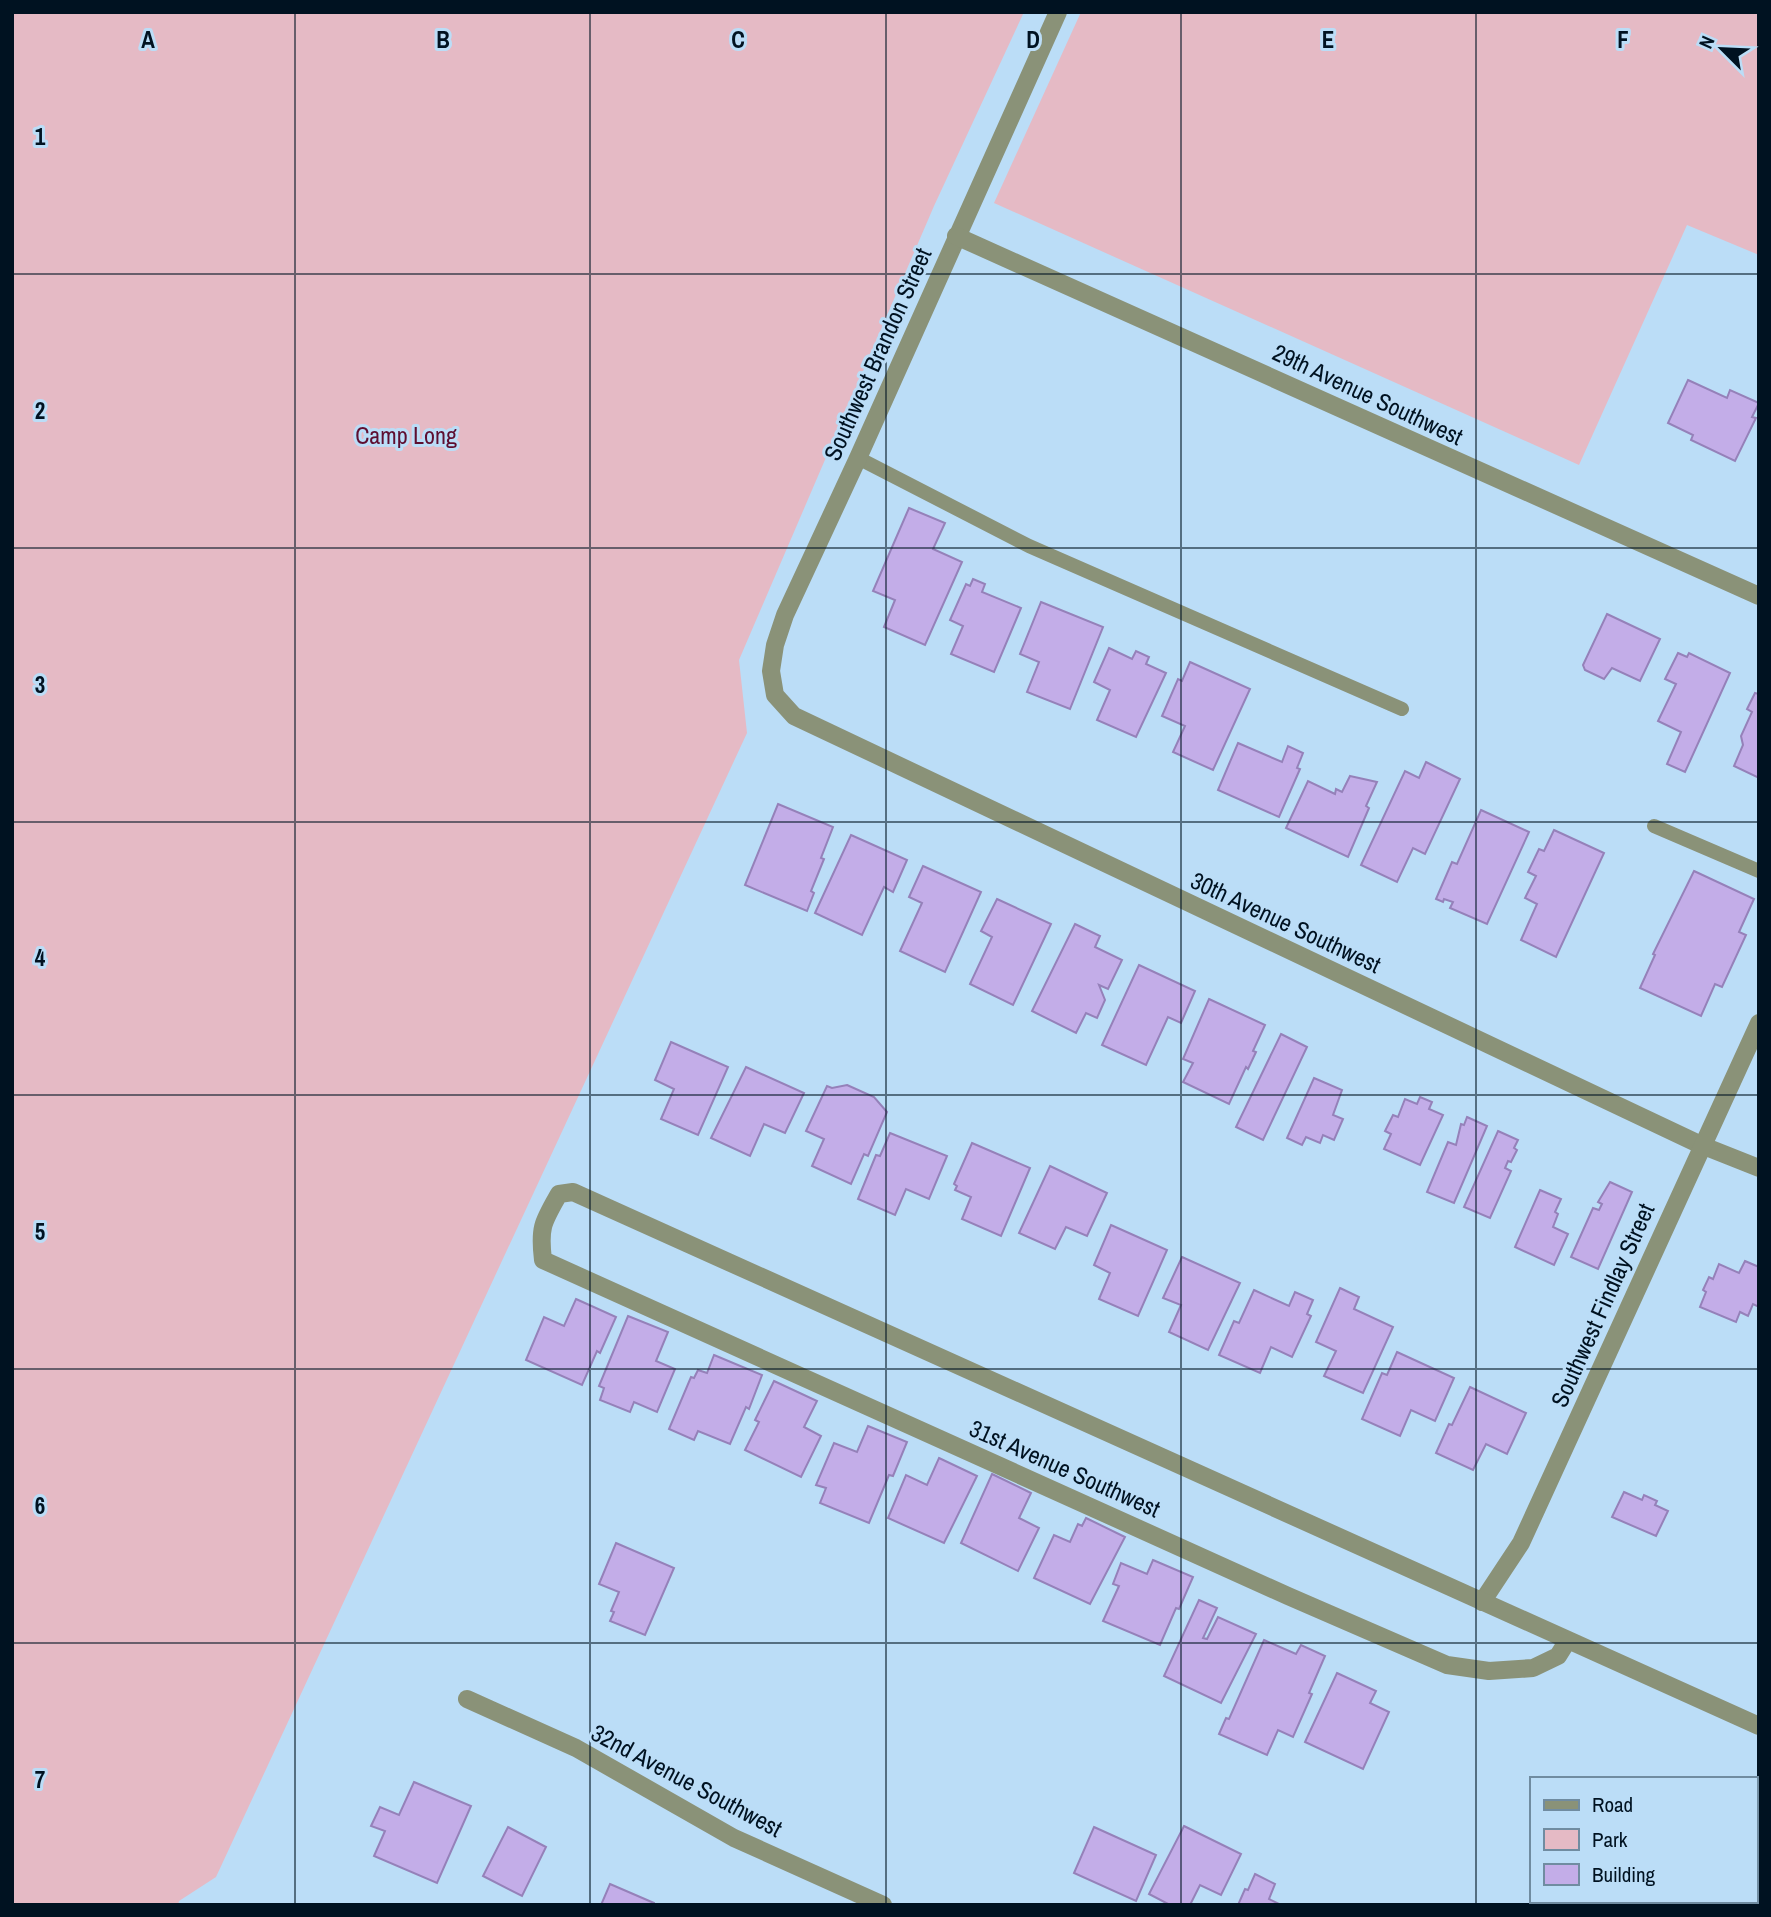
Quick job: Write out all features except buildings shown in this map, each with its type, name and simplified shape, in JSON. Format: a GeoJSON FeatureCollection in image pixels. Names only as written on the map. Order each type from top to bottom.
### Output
{"type":"FeatureCollection","features":[{"type":"Feature","properties":{"kind":"street","name":"Southwest Brandon Street"},"geometry":{"type":"LineString","coordinates":[[794,716],[775,695],[771,671],[775,645],[785,615],[1058,12]]}},
{"type":"Feature","properties":{"kind":"street","name":"29th Avenue Southwest"},"geometry":{"type":"LineString","coordinates":[[956,236],[1759,596]]}},
{"type":"Feature","properties":{"kind":"street","name":"30th Avenue Southwest"},"geometry":{"type":"LineString","coordinates":[[794,716],[1701,1146],[1759,1168]]}},
{"type":"Feature","properties":{"kind":"street","name":"Southwest Findlay Street"},"geometry":{"type":"LineString","coordinates":[[1482,1602],[1521,1543],[1759,1023]]}},
{"type":"Feature","properties":{"kind":"street","name":"31st Avenue Southwest"},"geometry":{"type":"LineString","coordinates":[[1568,1640],[1558,1656],[1533,1668],[1489,1671],[1447,1665],[1275,1591],[543,1260],[540,1236],[546,1218],[559,1194],[573,1192],[1482,1602],[1568,1640],[1759,1726]]}},
{"type":"Feature","properties":{"kind":"street","name":"32nd Avenue Southwest"},"geometry":{"type":"LineString","coordinates":[[467,1699],[576,1748],[734,1838],[883,1905]]}},
{"type":"Feature","properties":{"kind":"lane"},"geometry":{"type":"LineString","coordinates":[[858,458],[1029,546],[1402,709]]}},
{"type":"Feature","properties":{"kind":"lane"},"geometry":{"type":"LineString","coordinates":[[1654,826],[1759,870]]}},
{"type":"Feature","properties":{"kind":"green space","name":"Camp Long"},"geometry":{"type":"Polygon","coordinates":[[[12,12],[1024,12],[934,206],[739,660],[747,733],[216,1877],[179,1901],[178,1905],[12,1905],[12,12]]]}},
{"type":"Feature","properties":{"kind":"green space"},"geometry":{"type":"Polygon","coordinates":[[[1081,12],[1759,12],[1759,255],[1687,225],[1579,465],[994,203],[1081,12]]]}}]}
